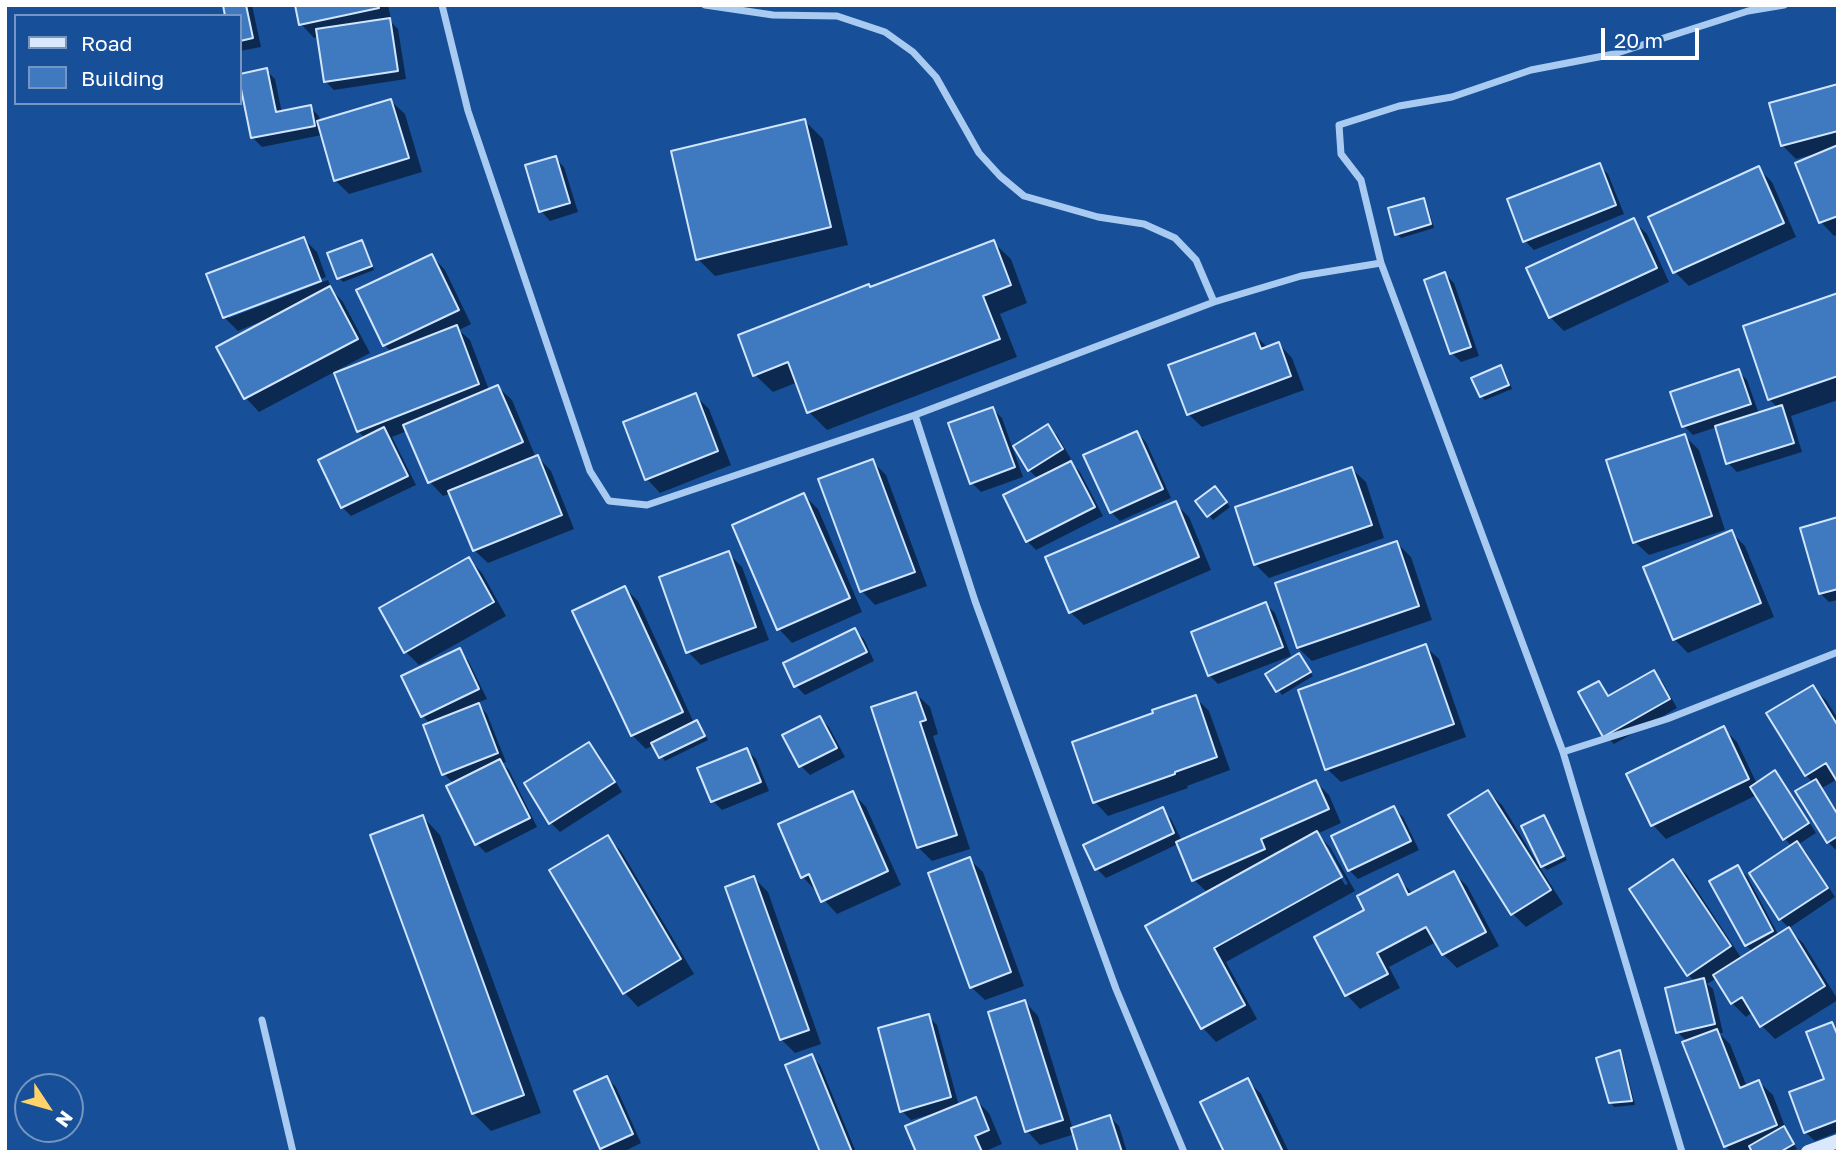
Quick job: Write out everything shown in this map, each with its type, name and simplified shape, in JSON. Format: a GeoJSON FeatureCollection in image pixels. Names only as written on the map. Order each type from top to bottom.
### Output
{"type":"FeatureCollection","features":[{"type":"Feature","properties":{"kind":"street"},"geometry":{"type":"LineString","coordinates":[[442,5],[468,111],[590,471],[610,501],[647,505],[915,415],[1214,302],[1301,276],[1381,263]]}},
{"type":"Feature","properties":{"kind":"street"},"geometry":{"type":"LineString","coordinates":[[705,5],[773,15],[837,16],[885,32],[913,52],[936,77],[979,153],[1000,176],[1024,196],[1098,217],[1144,224],[1175,238],[1196,260],[1214,302]]}},
{"type":"Feature","properties":{"kind":"street"},"geometry":{"type":"LineString","coordinates":[[1682,1152],[1563,752],[1381,263],[1362,180],[1341,154],[1339,125],[1399,106],[1452,97],[1531,70],[1614,54],[1748,11],[1784,5]]}},
{"type":"Feature","properties":{"kind":"street"},"geometry":{"type":"LineString","coordinates":[[915,415],[975,601],[1116,989],[1184,1152]]}},
{"type":"Feature","properties":{"kind":"street"},"geometry":{"type":"LineString","coordinates":[[1563,752],[1667,719],[1838,652]]}},
{"type":"Feature","properties":{"kind":"street"},"geometry":{"type":"LineString","coordinates":[[262,1020],[293,1152]]}},
{"type":"Feature","properties":{"kind":"street"},"geometry":{"type":"LineString","coordinates":[[1808,1152],[1838,1141]]}},
{"type":"Feature","properties":{"kind":"building"},"geometry":{"type":"Polygon","coordinates":[[[223,5],[246,5],[253,38],[242,41],[242,14],[225,14],[223,5]]]}},
{"type":"Feature","properties":{"kind":"building"},"geometry":{"type":"Polygon","coordinates":[[[295,5],[378,5],[379,8],[299,25],[295,5]]]}},
{"type":"Feature","properties":{"kind":"building"},"geometry":{"type":"Polygon","coordinates":[[[390,18],[398,71],[324,82],[316,29],[390,18]]]}},
{"type":"Feature","properties":{"kind":"building"},"geometry":{"type":"Polygon","coordinates":[[[267,68],[276,112],[311,105],[315,126],[251,138],[242,94],[242,74],[267,68]]]}},
{"type":"Feature","properties":{"kind":"building"},"geometry":{"type":"Polygon","coordinates":[[[1838,84],[1838,131],[1781,146],[1769,103],[1838,84]]]}},
{"type":"Feature","properties":{"kind":"building"},"geometry":{"type":"Polygon","coordinates":[[[391,99],[409,158],[334,181],[317,121],[391,99]]]}},
{"type":"Feature","properties":{"kind":"building"},"geometry":{"type":"Polygon","coordinates":[[[805,119],[831,227],[696,260],[671,151],[805,119]]]}},
{"type":"Feature","properties":{"kind":"building"},"geometry":{"type":"Polygon","coordinates":[[[1838,145],[1838,216],[1819,223],[1795,163],[1838,145]]]}},
{"type":"Feature","properties":{"kind":"building"},"geometry":{"type":"Polygon","coordinates":[[[556,156],[570,203],[539,212],[525,165],[556,156]]]}},
{"type":"Feature","properties":{"kind":"building"},"geometry":{"type":"Polygon","coordinates":[[[1600,163],[1616,205],[1523,242],[1507,199],[1600,163]]]}},
{"type":"Feature","properties":{"kind":"building"},"geometry":{"type":"Polygon","coordinates":[[[1759,166],[1784,223],[1673,273],[1648,217],[1759,166]]]}},
{"type":"Feature","properties":{"kind":"building"},"geometry":{"type":"Polygon","coordinates":[[[1424,198],[1431,224],[1395,235],[1388,208],[1424,198]]]}},
{"type":"Feature","properties":{"kind":"building"},"geometry":{"type":"Polygon","coordinates":[[[1634,218],[1657,268],[1549,318],[1526,268],[1634,218]]]}},
{"type":"Feature","properties":{"kind":"building"},"geometry":{"type":"Polygon","coordinates":[[[304,237],[321,281],[223,318],[206,274],[304,237]]]}},
{"type":"Feature","properties":{"kind":"building"},"geometry":{"type":"Polygon","coordinates":[[[362,240],[372,266],[337,279],[327,253],[362,240]]]}},
{"type":"Feature","properties":{"kind":"building"},"geometry":{"type":"Polygon","coordinates":[[[994,240],[1011,285],[983,296],[1000,339],[807,413],[788,362],[753,376],[738,335],[869,284],[870,287],[994,240]]]}},
{"type":"Feature","properties":{"kind":"building"},"geometry":{"type":"Polygon","coordinates":[[[432,254],[459,310],[383,346],[356,290],[432,254]]]}},
{"type":"Feature","properties":{"kind":"building"},"geometry":{"type":"Polygon","coordinates":[[[1445,272],[1471,347],[1450,354],[1424,280],[1445,272]]]}},
{"type":"Feature","properties":{"kind":"building"},"geometry":{"type":"Polygon","coordinates":[[[330,286],[358,339],[244,399],[216,347],[330,286]]]}},
{"type":"Feature","properties":{"kind":"building"},"geometry":{"type":"Polygon","coordinates":[[[1838,293],[1838,376],[1768,400],[1743,326],[1838,293]]]}},
{"type":"Feature","properties":{"kind":"building"},"geometry":{"type":"Polygon","coordinates":[[[457,325],[479,384],[357,432],[334,373],[457,325]]]}},
{"type":"Feature","properties":{"kind":"building"},"geometry":{"type":"Polygon","coordinates":[[[1255,333],[1261,349],[1279,342],[1291,376],[1187,415],[1168,365],[1255,333]]]}},
{"type":"Feature","properties":{"kind":"building"},"geometry":{"type":"Polygon","coordinates":[[[1501,365],[1509,385],[1480,397],[1471,378],[1501,365]]]}},
{"type":"Feature","properties":{"kind":"building"},"geometry":{"type":"Polygon","coordinates":[[[1739,369],[1751,404],[1682,427],[1670,392],[1739,369]]]}},
{"type":"Feature","properties":{"kind":"building"},"geometry":{"type":"Polygon","coordinates":[[[498,385],[523,442],[428,483],[403,425],[498,385]]]}},
{"type":"Feature","properties":{"kind":"building"},"geometry":{"type":"Polygon","coordinates":[[[696,393],[718,451],[645,480],[623,422],[696,393]]]}},
{"type":"Feature","properties":{"kind":"building"},"geometry":{"type":"Polygon","coordinates":[[[1782,405],[1794,443],[1726,464],[1715,426],[1782,405]]]}},
{"type":"Feature","properties":{"kind":"building"},"geometry":{"type":"Polygon","coordinates":[[[993,407],[1015,467],[970,484],[948,423],[993,407]]]}},
{"type":"Feature","properties":{"kind":"building"},"geometry":{"type":"Polygon","coordinates":[[[1048,424],[1063,449],[1028,471],[1013,446],[1048,424]]]}},
{"type":"Feature","properties":{"kind":"building"},"geometry":{"type":"Polygon","coordinates":[[[384,427],[408,476],[341,508],[318,460],[384,427]]]}},
{"type":"Feature","properties":{"kind":"building"},"geometry":{"type":"Polygon","coordinates":[[[1137,431],[1163,489],[1110,513],[1083,455],[1137,431]]]}},
{"type":"Feature","properties":{"kind":"building"},"geometry":{"type":"Polygon","coordinates":[[[1685,434],[1712,516],[1633,543],[1606,460],[1685,434]]]}},
{"type":"Feature","properties":{"kind":"building"},"geometry":{"type":"Polygon","coordinates":[[[538,455],[562,515],[473,551],[448,491],[538,455]]]}},
{"type":"Feature","properties":{"kind":"building"},"geometry":{"type":"Polygon","coordinates":[[[873,459],[915,572],[860,592],[818,479],[873,459]]]}},
{"type":"Feature","properties":{"kind":"building"},"geometry":{"type":"Polygon","coordinates":[[[1071,461],[1095,507],[1026,542],[1003,495],[1071,461]]]}},
{"type":"Feature","properties":{"kind":"building"},"geometry":{"type":"Polygon","coordinates":[[[1352,467],[1372,525],[1254,565],[1235,507],[1352,467]]]}},
{"type":"Feature","properties":{"kind":"building"},"geometry":{"type":"Polygon","coordinates":[[[1215,486],[1227,502],[1207,517],[1195,501],[1215,486]]]}},
{"type":"Feature","properties":{"kind":"building"},"geometry":{"type":"Polygon","coordinates":[[[804,493],[850,598],[777,630],[732,525],[804,493]]]}},
{"type":"Feature","properties":{"kind":"building"},"geometry":{"type":"Polygon","coordinates":[[[1176,501],[1199,557],[1069,613],[1045,557],[1176,501]]]}},
{"type":"Feature","properties":{"kind":"building"},"geometry":{"type":"Polygon","coordinates":[[[1838,517],[1838,589],[1819,594],[1800,528],[1838,517]]]}},
{"type":"Feature","properties":{"kind":"building"},"geometry":{"type":"Polygon","coordinates":[[[1732,530],[1761,603],[1673,640],[1643,567],[1732,530]]]}},
{"type":"Feature","properties":{"kind":"building"},"geometry":{"type":"Polygon","coordinates":[[[1397,541],[1419,606],[1297,648],[1275,583],[1397,541]]]}},
{"type":"Feature","properties":{"kind":"building"},"geometry":{"type":"Polygon","coordinates":[[[729,551],[756,627],[686,653],[659,577],[729,551]]]}},
{"type":"Feature","properties":{"kind":"building"},"geometry":{"type":"Polygon","coordinates":[[[469,557],[494,602],[404,653],[379,608],[469,557]]]}},
{"type":"Feature","properties":{"kind":"building"},"geometry":{"type":"Polygon","coordinates":[[[625,586],[683,712],[631,736],[572,611],[625,586]]]}},
{"type":"Feature","properties":{"kind":"building"},"geometry":{"type":"Polygon","coordinates":[[[1266,602],[1283,647],[1208,676],[1191,632],[1266,602]]]}},
{"type":"Feature","properties":{"kind":"building"},"geometry":{"type":"Polygon","coordinates":[[[855,628],[867,652],[794,687],[783,663],[855,628]]]}},
{"type":"Feature","properties":{"kind":"building"},"geometry":{"type":"Polygon","coordinates":[[[1426,644],[1454,724],[1325,770],[1298,690],[1426,644]]]}},
{"type":"Feature","properties":{"kind":"building"},"geometry":{"type":"Polygon","coordinates":[[[460,648],[479,689],[421,717],[401,676],[460,648]]]}},
{"type":"Feature","properties":{"kind":"building"},"geometry":{"type":"Polygon","coordinates":[[[1299,653],[1311,672],[1276,692],[1265,674],[1299,653]]]}},
{"type":"Feature","properties":{"kind":"building"},"geometry":{"type":"Polygon","coordinates":[[[1654,670],[1670,699],[1603,737],[1578,692],[1599,681],[1608,696],[1654,670]]]}},
{"type":"Feature","properties":{"kind":"building"},"geometry":{"type":"Polygon","coordinates":[[[1813,685],[1838,726],[1838,783],[1826,763],[1805,776],[1766,713],[1813,685]]]}},
{"type":"Feature","properties":{"kind":"building"},"geometry":{"type":"Polygon","coordinates":[[[916,692],[926,720],[920,722],[957,835],[917,848],[871,707],[916,692]]]}},
{"type":"Feature","properties":{"kind":"building"},"geometry":{"type":"Polygon","coordinates":[[[1196,695],[1217,757],[1093,803],[1072,742],[1196,695]]]}},
{"type":"Feature","properties":{"kind":"building"},"geometry":{"type":"Polygon","coordinates":[[[479,703],[498,753],[442,775],[423,725],[479,703]]]}},
{"type":"Feature","properties":{"kind":"building"},"geometry":{"type":"Polygon","coordinates":[[[820,716],[837,748],[799,767],[782,735],[820,716]]]}},
{"type":"Feature","properties":{"kind":"building"},"geometry":{"type":"Polygon","coordinates":[[[697,720],[705,736],[659,758],[651,743],[697,720]]]}},
{"type":"Feature","properties":{"kind":"building"},"geometry":{"type":"Polygon","coordinates":[[[1724,726],[1749,779],[1651,826],[1626,774],[1724,726]]]}},
{"type":"Feature","properties":{"kind":"building"},"geometry":{"type":"Polygon","coordinates":[[[589,742],[615,782],[549,824],[524,783],[589,742]]]}},
{"type":"Feature","properties":{"kind":"building"},"geometry":{"type":"Polygon","coordinates":[[[747,748],[761,782],[711,802],[697,768],[747,748]]]}},
{"type":"Feature","properties":{"kind":"building"},"geometry":{"type":"Polygon","coordinates":[[[500,759],[530,818],[475,845],[446,786],[500,759]]]}},
{"type":"Feature","properties":{"kind":"building"},"geometry":{"type":"Polygon","coordinates":[[[1775,770],[1809,823],[1783,840],[1750,787],[1775,770]]]}},
{"type":"Feature","properties":{"kind":"building"},"geometry":{"type":"Polygon","coordinates":[[[1816,779],[1838,815],[1838,836],[1827,843],[1795,791],[1816,779]]]}},
{"type":"Feature","properties":{"kind":"building"},"geometry":{"type":"Polygon","coordinates":[[[1316,780],[1329,809],[1261,839],[1265,849],[1192,881],[1176,842],[1316,780]]]}},
{"type":"Feature","properties":{"kind":"building"},"geometry":{"type":"Polygon","coordinates":[[[1488,790],[1551,890],[1511,915],[1448,815],[1488,790]]]}},
{"type":"Feature","properties":{"kind":"building"},"geometry":{"type":"Polygon","coordinates":[[[853,791],[888,871],[821,902],[809,874],[801,878],[778,824],[853,791]]]}},
{"type":"Feature","properties":{"kind":"building"},"geometry":{"type":"Polygon","coordinates":[[[1394,806],[1411,841],[1348,871],[1331,836],[1394,806]]]}},
{"type":"Feature","properties":{"kind":"building"},"geometry":{"type":"Polygon","coordinates":[[[1163,807],[1174,833],[1095,870],[1083,845],[1163,807]]]}},
{"type":"Feature","properties":{"kind":"building"},"geometry":{"type":"Polygon","coordinates":[[[423,815],[524,1095],[472,1114],[370,835],[423,815]]]}},
{"type":"Feature","properties":{"kind":"building"},"geometry":{"type":"Polygon","coordinates":[[[1544,815],[1564,856],[1541,867],[1521,826],[1544,815]]]}},
{"type":"Feature","properties":{"kind":"building"},"geometry":{"type":"Polygon","coordinates":[[[1317,831],[1342,877],[1214,948],[1245,1005],[1201,1029],[1145,926],[1317,831]]]}},
{"type":"Feature","properties":{"kind":"building"},"geometry":{"type":"Polygon","coordinates":[[[608,835],[681,959],[623,994],[549,870],[608,835]]]}},
{"type":"Feature","properties":{"kind":"building"},"geometry":{"type":"Polygon","coordinates":[[[1797,841],[1828,888],[1779,920],[1749,873],[1797,841]]]}},
{"type":"Feature","properties":{"kind":"building"},"geometry":{"type":"Polygon","coordinates":[[[970,857],[1011,972],[970,988],[928,873],[970,857]]]}},
{"type":"Feature","properties":{"kind":"building"},"geometry":{"type":"Polygon","coordinates":[[[1673,859],[1731,946],[1687,976],[1629,889],[1673,859]]]}},
{"type":"Feature","properties":{"kind":"building"},"geometry":{"type":"Polygon","coordinates":[[[1738,865],[1773,931],[1745,946],[1709,881],[1738,865]]]}},
{"type":"Feature","properties":{"kind":"building"},"geometry":{"type":"Polygon","coordinates":[[[1454,871],[1486,932],[1442,955],[1426,927],[1377,953],[1388,974],[1345,996],[1314,937],[1364,910],[1357,896],[1398,874],[1408,895],[1454,871]]]}},
{"type":"Feature","properties":{"kind":"building"},"geometry":{"type":"Polygon","coordinates":[[[754,876],[809,1030],[780,1040],[725,887],[754,876]]]}},
{"type":"Feature","properties":{"kind":"building"},"geometry":{"type":"Polygon","coordinates":[[[1789,927],[1825,986],[1760,1027],[1742,997],[1731,1004],[1713,975],[1789,927]]]}},
{"type":"Feature","properties":{"kind":"building"},"geometry":{"type":"Polygon","coordinates":[[[1704,978],[1715,1024],[1676,1033],[1665,988],[1704,978]]]}},
{"type":"Feature","properties":{"kind":"building"},"geometry":{"type":"Polygon","coordinates":[[[1025,1000],[1063,1120],[1025,1132],[988,1012],[1025,1000]]]}},
{"type":"Feature","properties":{"kind":"building"},"geometry":{"type":"Polygon","coordinates":[[[929,1014],[951,1097],[900,1112],[878,1028],[929,1014]]]}},
{"type":"Feature","properties":{"kind":"building"},"geometry":{"type":"Polygon","coordinates":[[[1832,1022],[1838,1036],[1838,1120],[1804,1133],[1789,1092],[1824,1079],[1806,1032],[1832,1022]]]}},
{"type":"Feature","properties":{"kind":"building"},"geometry":{"type":"Polygon","coordinates":[[[1717,1029],[1740,1088],[1759,1080],[1777,1125],[1724,1147],[1682,1042],[1717,1029]]]}},
{"type":"Feature","properties":{"kind":"building"},"geometry":{"type":"Polygon","coordinates":[[[1620,1050],[1632,1101],[1609,1103],[1596,1058],[1620,1050]]]}},
{"type":"Feature","properties":{"kind":"building"},"geometry":{"type":"Polygon","coordinates":[[[812,1054],[852,1152],[820,1152],[785,1065],[812,1054]]]}},
{"type":"Feature","properties":{"kind":"building"},"geometry":{"type":"Polygon","coordinates":[[[607,1076],[633,1134],[600,1149],[574,1091],[607,1076]]]}},
{"type":"Feature","properties":{"kind":"building"},"geometry":{"type":"Polygon","coordinates":[[[1248,1078],[1283,1152],[1224,1152],[1200,1102],[1248,1078]]]}},
{"type":"Feature","properties":{"kind":"building"},"geometry":{"type":"Polygon","coordinates":[[[976,1097],[989,1130],[975,1136],[982,1152],[916,1152],[905,1126],[976,1097]]]}},
{"type":"Feature","properties":{"kind":"building"},"geometry":{"type":"Polygon","coordinates":[[[1110,1115],[1122,1152],[1078,1152],[1071,1128],[1110,1115]]]}},
{"type":"Feature","properties":{"kind":"building"},"geometry":{"type":"Polygon","coordinates":[[[1784,1126],[1794,1144],[1780,1152],[1752,1152],[1749,1146],[1784,1126]]]}}]}
